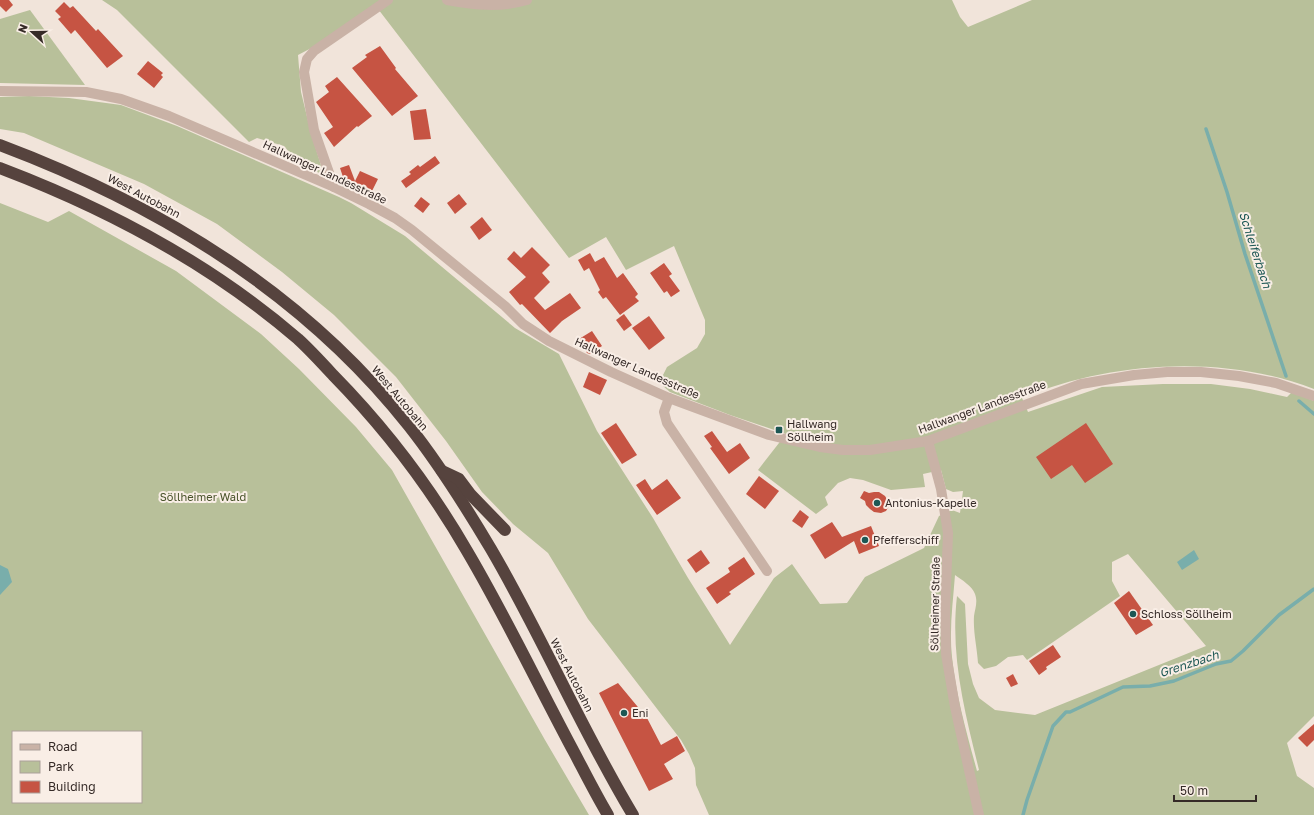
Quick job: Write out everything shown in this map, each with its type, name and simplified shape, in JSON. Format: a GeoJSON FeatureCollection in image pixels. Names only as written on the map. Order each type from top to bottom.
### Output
{"type":"FeatureCollection","features":[{"type":"Feature","properties":{"kind":"highway","name":"West Autobahn"},"geometry":{"type":"LineString","coordinates":[[0,145],[53,166],[104,189],[157,216],[231,262],[267,288],[308,321],[351,361],[408,425],[442,471],[491,550],[590,739],[633,815]]}},
{"type":"Feature","properties":{"kind":"highway"},"geometry":{"type":"LineString","coordinates":[[0,168],[80,201],[134,227],[205,270],[254,304],[294,336],[360,403],[399,450],[436,500],[467,551],[495,600],[561,729],[608,815]]}},
{"type":"Feature","properties":{"kind":"highway"},"geometry":{"type":"LineString","coordinates":[[442,471],[459,479],[481,506],[505,530]]}},
{"type":"Feature","properties":{"kind":"street"},"geometry":{"type":"LineString","coordinates":[[334,187],[314,130],[304,72],[307,59],[314,51],[388,0]]}},
{"type":"Feature","properties":{"kind":"street"},"geometry":{"type":"LineString","coordinates":[[447,0],[487,6],[507,5],[527,0]]}},
{"type":"Feature","properties":{"kind":"street","name":"Hallwanger Landesstraße"},"geometry":{"type":"LineString","coordinates":[[0,91],[86,92],[121,99],[169,116],[334,187],[376,208],[412,230],[505,306],[523,324],[541,337],[669,398],[769,435],[820,447],[843,450],[870,450],[928,441],[1081,384],[1134,375],[1167,372],[1201,372],[1239,376],[1276,383],[1314,396]]}},
{"type":"Feature","properties":{"kind":"street"},"geometry":{"type":"LineString","coordinates":[[669,398],[664,412],[667,423],[767,571]]}},
{"type":"Feature","properties":{"kind":"street","name":"Söllheimer Straße"},"geometry":{"type":"LineString","coordinates":[[928,441],[941,489],[948,534],[945,613],[946,654],[955,707],[979,815]]}},
{"type":"Feature","properties":{"kind":"green space"},"geometry":{"type":"Polygon","coordinates":[[[102,0],[952,0],[960,17],[968,27],[1032,0],[1314,0],[1314,389],[1279,378],[1243,370],[1167,366],[1092,376],[1056,386],[1022,398],[1028,412],[1102,387],[1163,384],[1211,384],[1250,389],[1287,397],[1292,392],[1314,401],[1314,716],[1287,743],[1297,776],[1314,788],[1314,815],[709,815],[696,785],[695,768],[681,740],[588,619],[548,553],[513,524],[482,492],[446,441],[396,377],[334,315],[282,272],[217,224],[144,184],[24,133],[0,129],[0,97],[29,96],[69,98],[121,105],[177,126],[339,197],[405,236],[515,328],[559,354],[597,431],[653,518],[730,645],[774,578],[792,564],[820,604],[847,603],[865,577],[924,548],[939,516],[952,510],[960,513],[963,491],[953,492],[946,489],[941,470],[923,474],[925,487],[891,490],[863,480],[850,478],[838,483],[825,497],[828,505],[816,514],[758,470],[786,434],[670,392],[663,386],[661,379],[667,367],[697,348],[705,334],[705,320],[674,246],[626,270],[606,237],[569,258],[375,5],[319,44],[298,55],[301,92],[311,133],[324,175],[295,162],[284,146],[257,138],[249,142],[117,10],[102,0]],[[1128,554],[1112,562],[1112,581],[1120,596],[1027,660],[1023,655],[1008,657],[996,666],[984,669],[978,663],[974,628],[976,597],[974,591],[964,581],[955,575],[951,626],[952,657],[959,700],[977,771],[979,770],[964,706],[957,662],[955,618],[957,596],[965,604],[968,664],[973,684],[979,698],[995,710],[1035,715],[1206,646],[1128,554]]]}},
{"type":"Feature","properties":{"kind":"green space"},"geometry":{"type":"Polygon","coordinates":[[[30,10],[85,85],[0,83],[0,19],[30,10]]]}},
{"type":"Feature","properties":{"kind":"green space","name":"Söllheimer Wald"},"geometry":{"type":"Polygon","coordinates":[[[0,203],[48,222],[69,211],[176,271],[261,334],[299,369],[356,427],[392,470],[589,815],[0,815],[0,203]]]}},
{"type":"Feature","properties":{"kind":"water"},"geometry":{"type":"Polygon","coordinates":[[[1194,550],[1199,559],[1182,570],[1177,562],[1194,550]]]}},
{"type":"Feature","properties":{"kind":"water"},"geometry":{"type":"Polygon","coordinates":[[[0,565],[8,569],[12,582],[0,595],[0,565]]]}},
{"type":"Feature","properties":{"kind":"building"},"geometry":{"type":"Polygon","coordinates":[[[0,0],[9,0],[13,5],[6,12],[0,6],[0,0]]]}},
{"type":"Feature","properties":{"kind":"building"},"geometry":{"type":"Polygon","coordinates":[[[64,2],[70,8],[73,6],[96,31],[98,29],[123,56],[107,68],[75,30],[71,34],[58,19],[61,17],[55,11],[64,2]]]}},
{"type":"Feature","properties":{"kind":"building"},"geometry":{"type":"Polygon","coordinates":[[[380,46],[396,68],[395,69],[418,96],[392,116],[352,68],[367,57],[365,55],[380,46]]]}},
{"type":"Feature","properties":{"kind":"building"},"geometry":{"type":"Polygon","coordinates":[[[148,61],[163,73],[161,75],[163,77],[154,88],[137,74],[148,61]]]}},
{"type":"Feature","properties":{"kind":"building"},"geometry":{"type":"Polygon","coordinates":[[[337,77],[372,116],[358,127],[357,126],[334,147],[324,133],[333,127],[316,102],[329,92],[325,86],[337,77]]]}},
{"type":"Feature","properties":{"kind":"building"},"geometry":{"type":"Polygon","coordinates":[[[426,109],[431,139],[414,140],[410,111],[426,109]]]}},
{"type":"Feature","properties":{"kind":"building"},"geometry":{"type":"Polygon","coordinates":[[[435,156],[440,163],[406,188],[401,181],[411,174],[409,172],[418,165],[420,167],[435,156]]]}},
{"type":"Feature","properties":{"kind":"building"},"geometry":{"type":"Polygon","coordinates":[[[349,165],[355,181],[360,171],[378,179],[372,191],[343,177],[340,168],[349,165]]]}},
{"type":"Feature","properties":{"kind":"building"},"geometry":{"type":"Polygon","coordinates":[[[459,194],[467,204],[455,214],[447,203],[459,194]]]}},
{"type":"Feature","properties":{"kind":"building"},"geometry":{"type":"Polygon","coordinates":[[[421,197],[430,204],[423,213],[414,206],[421,197]]]}},
{"type":"Feature","properties":{"kind":"building"},"geometry":{"type":"Polygon","coordinates":[[[482,217],[492,230],[479,240],[470,227],[482,217]]]}},
{"type":"Feature","properties":{"kind":"building"},"geometry":{"type":"Polygon","coordinates":[[[532,247],[550,265],[542,273],[550,282],[534,298],[545,310],[570,293],[581,308],[562,321],[550,333],[522,304],[520,305],[509,292],[526,277],[507,259],[514,251],[521,258],[532,247]]]}},
{"type":"Feature","properties":{"kind":"building"},"geometry":{"type":"Polygon","coordinates":[[[590,253],[595,262],[604,257],[617,278],[623,273],[638,294],[635,297],[639,301],[620,315],[606,297],[603,299],[598,292],[600,290],[589,268],[584,271],[578,260],[590,253]]]}},
{"type":"Feature","properties":{"kind":"building"},"geometry":{"type":"Polygon","coordinates":[[[664,263],[672,274],[669,276],[680,291],[671,297],[667,291],[664,293],[650,273],[664,263]]]}},
{"type":"Feature","properties":{"kind":"building"},"geometry":{"type":"Polygon","coordinates":[[[624,314],[632,325],[624,331],[616,320],[624,314]]]}},
{"type":"Feature","properties":{"kind":"building"},"geometry":{"type":"Polygon","coordinates":[[[649,316],[665,338],[649,350],[632,328],[649,316]]]}},
{"type":"Feature","properties":{"kind":"building"},"geometry":{"type":"Polygon","coordinates":[[[592,331],[602,346],[590,354],[587,353],[579,339],[592,331]]]}},
{"type":"Feature","properties":{"kind":"building"},"geometry":{"type":"Polygon","coordinates":[[[589,372],[607,380],[600,395],[583,387],[589,372]]]}},
{"type":"Feature","properties":{"kind":"building"},"geometry":{"type":"Polygon","coordinates":[[[616,423],[637,455],[622,464],[601,433],[616,423]]]}},
{"type":"Feature","properties":{"kind":"building"},"geometry":{"type":"Polygon","coordinates":[[[1086,423],[1113,464],[1085,483],[1072,465],[1051,479],[1036,457],[1086,423]]]}},
{"type":"Feature","properties":{"kind":"building"},"geometry":{"type":"Polygon","coordinates":[[[712,431],[727,452],[740,443],[750,458],[729,474],[710,448],[712,447],[704,436],[712,431]]]}},
{"type":"Feature","properties":{"kind":"building"},"geometry":{"type":"Polygon","coordinates":[[[759,476],[779,491],[765,509],[746,494],[759,476]]]}},
{"type":"Feature","properties":{"kind":"building"},"geometry":{"type":"Polygon","coordinates":[[[645,479],[652,490],[667,479],[681,498],[657,515],[636,485],[645,479]]]}},
{"type":"Feature","properties":{"kind":"building","name":"Antonius-Kapelle"},"geometry":{"type":"Polygon","coordinates":[[[864,491],[869,493],[879,492],[885,496],[889,506],[886,511],[881,513],[874,512],[870,509],[866,505],[865,501],[860,498],[864,491]]]}},
{"type":"Feature","properties":{"kind":"building"},"geometry":{"type":"Polygon","coordinates":[[[800,510],[809,517],[802,528],[792,521],[800,510]]]}},
{"type":"Feature","properties":{"kind":"building"},"geometry":{"type":"Polygon","coordinates":[[[832,522],[842,537],[871,526],[879,546],[859,554],[854,541],[825,559],[810,535],[832,522]]]}},
{"type":"Feature","properties":{"kind":"building"},"geometry":{"type":"Polygon","coordinates":[[[701,550],[710,563],[696,573],[687,560],[701,550]]]}},
{"type":"Feature","properties":{"kind":"building"},"geometry":{"type":"Polygon","coordinates":[[[744,557],[755,574],[729,592],[731,594],[717,604],[706,588],[730,572],[728,568],[744,557]]]}},
{"type":"Feature","properties":{"kind":"building","name":"Schloss Söllheim"},"geometry":{"type":"Polygon","coordinates":[[[1129,591],[1153,625],[1136,635],[1114,603],[1129,591]]]}},
{"type":"Feature","properties":{"kind":"building"},"geometry":{"type":"Polygon","coordinates":[[[1053,645],[1061,657],[1046,667],[1047,669],[1039,675],[1029,661],[1053,645]]]}},
{"type":"Feature","properties":{"kind":"building"},"geometry":{"type":"Polygon","coordinates":[[[1013,674],[1018,684],[1011,687],[1006,678],[1013,674]]]}},
{"type":"Feature","properties":{"kind":"building"},"geometry":{"type":"Polygon","coordinates":[[[618,683],[647,718],[661,745],[677,736],[685,751],[664,764],[673,779],[649,791],[599,693],[618,683]]]}},
{"type":"Feature","properties":{"kind":"building"},"geometry":{"type":"Polygon","coordinates":[[[1314,724],[1314,740],[1307,747],[1298,738],[1314,724]]]}},
{"type":"Feature","properties":{"kind":"waterway","name":"Schleiferbach"},"geometry":{"type":"LineString","coordinates":[[1206,129],[1227,192],[1245,254],[1286,376]]}},
{"type":"Feature","properties":{"kind":"waterway","name":"Schleiferbach"},"geometry":{"type":"LineString","coordinates":[[1299,401],[1314,414]]}},
{"type":"Feature","properties":{"kind":"waterway","name":"Grenzbach"},"geometry":{"type":"LineString","coordinates":[[1023,815],[1053,726],[1066,712],[1070,712],[1123,687],[1150,686],[1174,681],[1216,664],[1231,661],[1279,615],[1314,589]]}},
{"type":"Feature","properties":{"kind":"place","name":"Hallwang Söllheim"},"geometry":{"type":"Point","coordinates":[779,430]}},
{"type":"Feature","properties":{"kind":"place","name":"Antonius-Kapelle"},"geometry":{"type":"Point","coordinates":[877,503]}},
{"type":"Feature","properties":{"kind":"place","name":"Pfefferschiff"},"geometry":{"type":"Point","coordinates":[865,540]}},
{"type":"Feature","properties":{"kind":"place","name":"Schloss Söllheim"},"geometry":{"type":"Point","coordinates":[1133,614]}},
{"type":"Feature","properties":{"kind":"place","name":"Eni"},"geometry":{"type":"Point","coordinates":[624,713]}}]}
